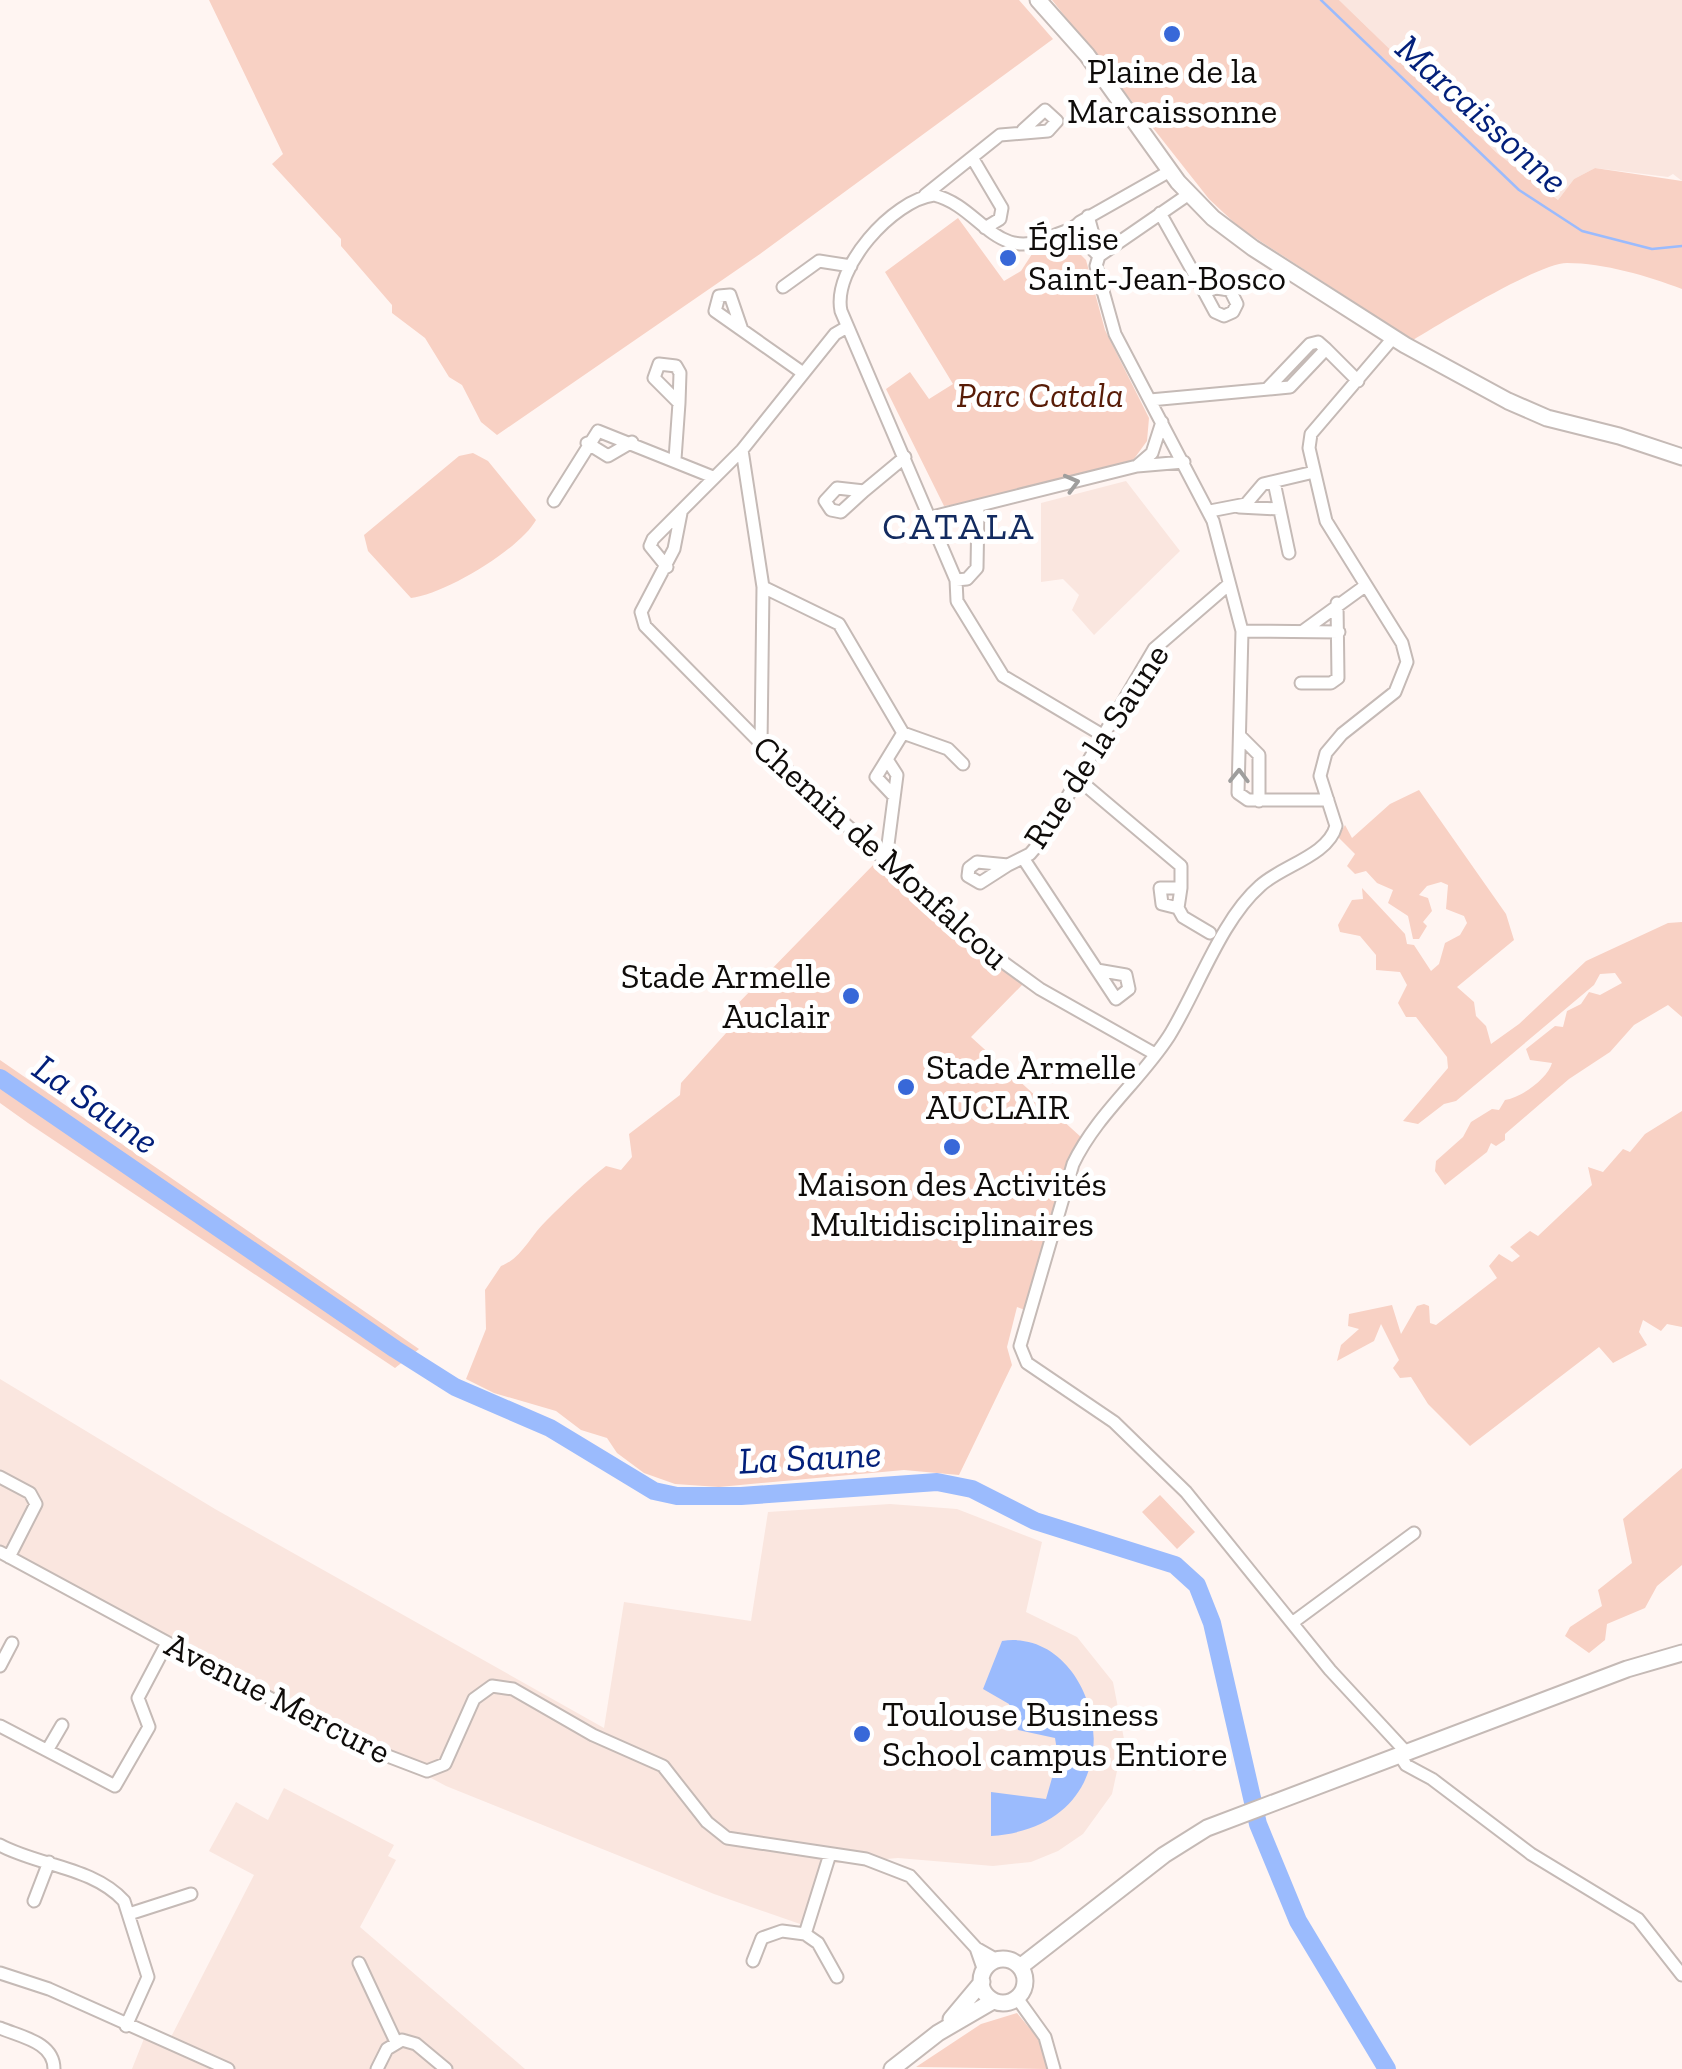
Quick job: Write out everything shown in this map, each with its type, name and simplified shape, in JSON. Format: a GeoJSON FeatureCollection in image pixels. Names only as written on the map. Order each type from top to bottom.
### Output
{"type":"FeatureCollection","features":[{"type":"Feature","properties":{"kind":"main road"},"geometry":{"type":"LineString","coordinates":[[1038,0],[1086,54],[1189,194],[1253,248],[1399,342],[1547,418],[1619,436],[1682,458]]}},
{"type":"Feature","properties":{"kind":"main road"},"geometry":{"type":"LineString","coordinates":[[938,2033],[988,1971],[1020,1968],[1164,1855],[1236,1815],[1627,1669],[1682,1653]]}},
{"type":"Feature","properties":{"kind":"main road"},"geometry":{"type":"LineString","coordinates":[[892,2069],[938,2033],[993,2001],[1018,1998],[1025,1984],[1020,1968]]}},
{"type":"Feature","properties":{"kind":"main road"},"geometry":{"type":"LineString","coordinates":[[988,1971],[993,2001]]}},
{"type":"Feature","properties":{"kind":"street"},"geometry":{"type":"LineString","coordinates":[[1024,130],[1000,134],[973,159],[873,233],[851,266],[839,297],[847,327],[956,580],[956,600],[1004,676],[1104,736]]}},
{"type":"Feature","properties":{"kind":"street"},"geometry":{"type":"LineString","coordinates":[[973,159],[1002,208],[1000,218],[986,228]]}},
{"type":"Feature","properties":{"kind":"street"},"geometry":{"type":"LineString","coordinates":[[921,198],[941,196],[1005,241],[1030,245],[1073,230],[1088,216],[1170,170]]}},
{"type":"Feature","properties":{"kind":"street"},"geometry":{"type":"LineString","coordinates":[[1099,256],[1189,194]]}},
{"type":"Feature","properties":{"kind":"street"},"geometry":{"type":"LineString","coordinates":[[1160,213],[1201,286]]}},
{"type":"Feature","properties":{"kind":"street"},"geometry":{"type":"LineString","coordinates":[[1088,216],[1099,256],[1096,266],[1115,334],[1210,511],[1242,631],[1238,793],[1259,800],[1328,800]]}},
{"type":"Feature","properties":{"kind":"street"},"geometry":{"type":"LineString","coordinates":[[1073,230],[1099,256]]}},
{"type":"Feature","properties":{"kind":"street"},"geometry":{"type":"LineString","coordinates":[[784,287],[818,261],[851,266]]}},
{"type":"Feature","properties":{"kind":"street"},"geometry":{"type":"LineString","coordinates":[[667,566],[650,546],[742,450],[847,327]]}},
{"type":"Feature","properties":{"kind":"street"},"geometry":{"type":"LineString","coordinates":[[742,330],[803,374]]}},
{"type":"Feature","properties":{"kind":"street"},"geometry":{"type":"LineString","coordinates":[[1399,342],[1312,434],[1314,472],[1330,530],[1402,643],[1407,668],[1395,692],[1335,740],[1326,753],[1320,776],[1336,826],[1334,836],[1250,896],[1155,1054],[1079,1152],[1027,1313],[1020,1353],[1026,1363],[1086,1401],[1141,1445],[1206,1512],[1402,1753],[1406,1765],[1432,1779],[1531,1854],[1638,1919],[1682,1975]]}},
{"type":"Feature","properties":{"kind":"street"},"geometry":{"type":"LineString","coordinates":[[1150,400],[1290,387],[1326,350],[1358,381]]}},
{"type":"Feature","properties":{"kind":"street"},"geometry":{"type":"LineString","coordinates":[[675,459],[678,403]]}},
{"type":"Feature","properties":{"kind":"street"},"geometry":{"type":"LineString","coordinates":[[1138,466],[1152,453],[1162,422]]}},
{"type":"Feature","properties":{"kind":"street"},"geometry":{"type":"LineString","coordinates":[[554,501],[598,430],[713,477]]}},
{"type":"Feature","properties":{"kind":"street"},"geometry":{"type":"LineString","coordinates":[[587,443],[608,456],[632,442]]}},
{"type":"Feature","properties":{"kind":"street"},"geometry":{"type":"LineString","coordinates":[[742,450],[763,587],[761,745]]}},
{"type":"Feature","properties":{"kind":"street"},"geometry":{"type":"LineString","coordinates":[[864,491],[905,457]]}},
{"type":"Feature","properties":{"kind":"street"},"geometry":{"type":"LineString","coordinates":[[932,518],[1138,466],[1184,462]]}},
{"type":"Feature","properties":{"kind":"street"},"geometry":{"type":"LineString","coordinates":[[1238,507],[1262,484],[1314,472]]}},
{"type":"Feature","properties":{"kind":"street"},"geometry":{"type":"LineString","coordinates":[[1274,482],[1289,553]]}},
{"type":"Feature","properties":{"kind":"street"},"geometry":{"type":"LineString","coordinates":[[1210,511],[1238,507],[1280,509]]}},
{"type":"Feature","properties":{"kind":"street"},"geometry":{"type":"LineString","coordinates":[[956,580],[967,579],[977,568],[978,509]]}},
{"type":"Feature","properties":{"kind":"street"},"geometry":{"type":"LineString","coordinates":[[667,566],[681,512]]}},
{"type":"Feature","properties":{"kind":"street","name":"Chemin de Monfalcou"},"geometry":{"type":"LineString","coordinates":[[667,566],[641,612],[645,626],[761,745],[1006,966],[1155,1054]]}},
{"type":"Feature","properties":{"kind":"street","name":"Rue de la Saune"},"geometry":{"type":"LineString","coordinates":[[1008,865],[1042,840],[1161,641],[1228,585]]}},
{"type":"Feature","properties":{"kind":"street"},"geometry":{"type":"LineString","coordinates":[[1299,633],[1366,586]]}},
{"type":"Feature","properties":{"kind":"street"},"geometry":{"type":"LineString","coordinates":[[763,587],[838,624],[904,733],[948,749],[963,764]]}},
{"type":"Feature","properties":{"kind":"street"},"geometry":{"type":"LineString","coordinates":[[1301,683],[1331,684],[1338,678],[1338,602]]}},
{"type":"Feature","properties":{"kind":"street"},"geometry":{"type":"LineString","coordinates":[[1242,631],[1339,632]]}},
{"type":"Feature","properties":{"kind":"street"},"geometry":{"type":"LineString","coordinates":[[892,794],[877,780],[904,733]]}},
{"type":"Feature","properties":{"kind":"street"},"geometry":{"type":"LineString","coordinates":[[1240,736],[1256,746],[1259,755],[1259,800]]}},
{"type":"Feature","properties":{"kind":"street"},"geometry":{"type":"LineString","coordinates":[[886,860],[897,775],[888,761]]}},
{"type":"Feature","properties":{"kind":"street"},"geometry":{"type":"LineString","coordinates":[[1078,779],[1181,866],[1178,908],[1183,916],[1210,933]]}},
{"type":"Feature","properties":{"kind":"street"},"geometry":{"type":"LineString","coordinates":[[1022,858],[1097,970]]}},
{"type":"Feature","properties":{"kind":"street"},"geometry":{"type":"LineString","coordinates":[[1178,908],[1162,904],[1158,896],[1167,885],[1182,888]]}},
{"type":"Feature","properties":{"kind":"street"},"geometry":{"type":"LineString","coordinates":[[0,1477],[30,1493],[36,1504],[5,1555]]}},
{"type":"Feature","properties":{"kind":"street"},"geometry":{"type":"LineString","coordinates":[[1292,1622],[1414,1533]]}},
{"type":"Feature","properties":{"kind":"street","name":"Avenue Mercure"},"geometry":{"type":"LineString","coordinates":[[5,1555],[351,1742],[427,1771],[445,1764],[466,1711],[480,1692],[506,1686],[593,1736],[663,1766],[707,1822],[727,1838],[878,1862],[910,1876],[976,1948],[988,1971]]}},
{"type":"Feature","properties":{"kind":"street"},"geometry":{"type":"LineString","coordinates":[[0,1666],[12,1643]]}},
{"type":"Feature","properties":{"kind":"street"},"geometry":{"type":"LineString","coordinates":[[0,1726],[116,1786],[149,1727],[138,1698],[167,1643]]}},
{"type":"Feature","properties":{"kind":"street"},"geometry":{"type":"LineString","coordinates":[[48,1749],[62,1726]]}},
{"type":"Feature","properties":{"kind":"street"},"geometry":{"type":"LineString","coordinates":[[0,1846],[23,1858],[49,1862],[120,1896],[148,1977],[126,2026]]}},
{"type":"Feature","properties":{"kind":"street"},"geometry":{"type":"LineString","coordinates":[[805,1934],[830,1854]]}},
{"type":"Feature","properties":{"kind":"street"},"geometry":{"type":"LineString","coordinates":[[34,1901],[49,1862]]}},
{"type":"Feature","properties":{"kind":"street"},"geometry":{"type":"LineString","coordinates":[[129,1914],[190,1894]]}},
{"type":"Feature","properties":{"kind":"street"},"geometry":{"type":"LineString","coordinates":[[752,1962],[762,1938],[782,1931],[805,1934],[818,1943],[838,1976]]}},
{"type":"Feature","properties":{"kind":"street"},"geometry":{"type":"LineString","coordinates":[[358,1963],[396,2042]]}},
{"type":"Feature","properties":{"kind":"street"},"geometry":{"type":"LineString","coordinates":[[0,1973],[49,1988],[228,2069]]}},
{"type":"Feature","properties":{"kind":"street"},"geometry":{"type":"LineString","coordinates":[[1018,1998],[1045,2037],[1054,2069]]}},
{"type":"Feature","properties":{"kind":"street"},"geometry":{"type":"LineString","coordinates":[[0,2028],[49,2050],[54,2069]]}},
{"type":"Feature","properties":{"kind":"street"},"geometry":{"type":"LineString","coordinates":[[376,2069],[396,2042]]}},
{"type":"Feature","properties":{"kind":"street"},"geometry":{"type":"LineString","coordinates":[[396,2042],[416,2044],[446,2069]]}},
{"type":"Feature","properties":{"kind":"shaded area"},"geometry":{"type":"Polygon","coordinates":[[[1339,0],[1682,0],[1682,181],[1673,174],[1668,177],[1595,168],[1574,179],[1558,200],[1497,153],[1339,0]]]}},
{"type":"Feature","properties":{"kind":"shaded area"},"geometry":{"type":"Polygon","coordinates":[[[1126,481],[1180,551],[1094,635],[1072,610],[1079,595],[1063,579],[1041,582],[1041,503],[1126,481]]]}},
{"type":"Feature","properties":{"kind":"shaded area"},"geometry":{"type":"Polygon","coordinates":[[[0,1379],[215,1509],[604,1728],[624,1602],[751,1621],[768,1512],[890,1504],[957,1509],[1042,1542],[1026,1612],[1077,1637],[1113,1682],[1124,1739],[1112,1794],[1083,1834],[1058,1851],[1031,1862],[993,1866],[898,1858],[827,1864],[803,1925],[714,1894],[446,1786],[0,1546],[0,1379]]]}},
{"type":"Feature","properties":{"kind":"shaded area"},"geometry":{"type":"Polygon","coordinates":[[[284,1788],[394,1845],[388,1856],[396,1860],[360,1927],[525,2069],[132,2069],[147,2031],[170,2039],[254,1875],[209,1851],[236,1802],[268,1820],[284,1788]]]}},
{"type":"Feature","properties":{"kind":"green space"},"geometry":{"type":"Polygon","coordinates":[[[209,0],[1019,0],[1053,39],[760,254],[497,435],[481,422],[462,385],[449,377],[425,338],[392,313],[392,305],[341,246],[341,239],[272,164],[283,154],[209,0]]]}},
{"type":"Feature","properties":{"kind":"green space"},"geometry":{"type":"Polygon","coordinates":[[[1052,0],[1339,0],[1497,153],[1558,200],[1574,179],[1595,168],[1682,181],[1682,289],[1626,271],[1567,263],[1513,283],[1413,340],[1240,228],[1209,199],[1052,0]]]}},
{"type":"Feature","properties":{"kind":"green space","name":"Parc Catala"},"geometry":{"type":"Polygon","coordinates":[[[958,218],[1004,281],[1021,271],[1032,254],[1065,239],[1086,260],[1105,330],[1149,418],[1147,441],[1131,463],[997,499],[944,506],[886,389],[910,372],[929,399],[953,384],[885,272],[958,218]]]}},
{"type":"Feature","properties":{"kind":"green space"},"geometry":{"type":"Polygon","coordinates":[[[473,453],[488,461],[536,520],[514,544],[480,569],[442,589],[411,598],[368,551],[364,535],[459,456],[473,453]]]}},
{"type":"Feature","properties":{"kind":"green space"},"geometry":{"type":"Polygon","coordinates":[[[1419,790],[1506,914],[1514,940],[1457,987],[1474,1002],[1476,1016],[1486,1026],[1491,1044],[1519,1024],[1586,961],[1668,923],[1682,922],[1682,1017],[1668,1005],[1634,1025],[1610,1052],[1569,1079],[1505,1134],[1505,1140],[1496,1146],[1491,1143],[1487,1152],[1445,1185],[1435,1171],[1436,1161],[1463,1137],[1471,1122],[1492,1109],[1499,1110],[1505,1100],[1533,1086],[1549,1069],[1552,1063],[1530,1060],[1526,1049],[1555,1026],[1563,1027],[1567,1011],[1581,1004],[1589,992],[1600,995],[1622,983],[1615,973],[1600,974],[1594,985],[1456,1101],[1444,1104],[1418,1124],[1403,1121],[1448,1068],[1447,1057],[1416,1017],[1406,1017],[1398,1003],[1407,985],[1400,972],[1376,970],[1376,955],[1360,936],[1340,932],[1338,925],[1352,900],[1363,899],[1362,888],[1405,934],[1407,944],[1414,945],[1431,971],[1439,964],[1445,943],[1460,935],[1467,923],[1464,916],[1446,909],[1448,885],[1441,882],[1427,886],[1419,895],[1428,898],[1432,911],[1423,922],[1427,926],[1419,939],[1413,939],[1408,916],[1388,903],[1393,890],[1377,883],[1366,871],[1355,874],[1347,866],[1355,854],[1338,837],[1345,825],[1352,838],[1390,804],[1419,790]]]}},
{"type":"Feature","properties":{"kind":"green space"},"geometry":{"type":"Polygon","coordinates":[[[877,861],[967,943],[1024,983],[971,1037],[1082,1138],[1025,1310],[1017,1307],[1007,1347],[1012,1365],[959,1475],[904,1470],[719,1487],[675,1484],[644,1473],[617,1453],[607,1438],[581,1430],[556,1411],[494,1393],[466,1379],[486,1329],[485,1290],[501,1266],[514,1258],[598,1172],[606,1166],[621,1170],[632,1157],[629,1134],[680,1095],[681,1083],[727,1032],[719,1023],[877,861]]]}},
{"type":"Feature","properties":{"kind":"green space"},"geometry":{"type":"Polygon","coordinates":[[[0,1060],[419,1349],[395,1368],[28,1123],[0,1103],[0,1060]]]}},
{"type":"Feature","properties":{"kind":"green space"},"geometry":{"type":"Polygon","coordinates":[[[1682,1111],[1682,1327],[1667,1324],[1661,1331],[1643,1320],[1639,1332],[1647,1345],[1613,1363],[1599,1347],[1470,1446],[1428,1404],[1411,1377],[1400,1378],[1393,1368],[1399,1360],[1381,1324],[1374,1341],[1337,1361],[1341,1345],[1359,1329],[1348,1326],[1349,1314],[1392,1305],[1401,1334],[1417,1306],[1424,1304],[1429,1306],[1430,1323],[1436,1325],[1497,1278],[1489,1266],[1499,1254],[1512,1262],[1520,1256],[1510,1247],[1530,1231],[1538,1236],[1592,1185],[1588,1167],[1603,1172],[1623,1149],[1630,1152],[1645,1134],[1682,1111]]]}},
{"type":"Feature","properties":{"kind":"green space"},"geometry":{"type":"Polygon","coordinates":[[[1682,1468],[1682,1565],[1657,1586],[1645,1608],[1607,1624],[1605,1640],[1589,1653],[1565,1636],[1570,1627],[1602,1606],[1598,1590],[1632,1563],[1623,1519],[1682,1468]]]}},
{"type":"Feature","properties":{"kind":"green space"},"geometry":{"type":"Polygon","coordinates":[[[1160,1495],[1195,1532],[1177,1549],[1142,1512],[1160,1495]]]}},
{"type":"Feature","properties":{"kind":"green space"},"geometry":{"type":"Polygon","coordinates":[[[1017,2013],[1041,2042],[1047,2069],[916,2067],[981,2024],[1017,2013]]]}},
{"type":"Feature","properties":{"kind":"water"},"geometry":{"type":"Polygon","coordinates":[[[1002,1641],[1037,1644],[1065,1663],[1084,1693],[1093,1728],[1090,1765],[1073,1799],[1041,1824],[991,1836],[991,1792],[1046,1799],[1058,1757],[1055,1738],[1018,1730],[1009,1704],[983,1689],[1002,1641]]]}},
{"type":"Feature","properties":{"kind":"waterway","name":"Marcaissonne"},"geometry":{"type":"LineString","coordinates":[[1321,0],[1519,190],[1582,231],[1652,249],[1682,246]]}},
{"type":"Feature","properties":{"kind":"waterway","name":"La Saune"},"geometry":{"type":"LineString","coordinates":[[0,1078],[455,1387],[550,1428],[654,1491],[677,1496],[741,1496],[937,1482],[972,1489],[1035,1521],[1175,1565],[1197,1585],[1212,1623],[1258,1824],[1298,1921],[1387,2069]]}},
{"type":"Feature","properties":{"kind":"place","name":"Plaine de la Marcaissonne"},"geometry":{"type":"Point","coordinates":[1172,34]}},
{"type":"Feature","properties":{"kind":"place","name":"Église Saint-Jean-Bosco"},"geometry":{"type":"Point","coordinates":[1008,258]}},
{"type":"Feature","properties":{"kind":"place","name":"Stade Armelle Auclair"},"geometry":{"type":"Point","coordinates":[851,996]}},
{"type":"Feature","properties":{"kind":"place","name":"Stade Armelle AUCLAIR"},"geometry":{"type":"Point","coordinates":[906,1087]}},
{"type":"Feature","properties":{"kind":"place","name":"Maison des Activités Multidisciplinaires"},"geometry":{"type":"Point","coordinates":[952,1147]}},
{"type":"Feature","properties":{"kind":"place","name":"Toulouse Business School campus Entiore"},"geometry":{"type":"Point","coordinates":[862,1734]}},
{"type":"Feature","properties":{"kind":"district","name":"CATALA"},"geometry":{"type":"Point","coordinates":[959,526]}}]}
